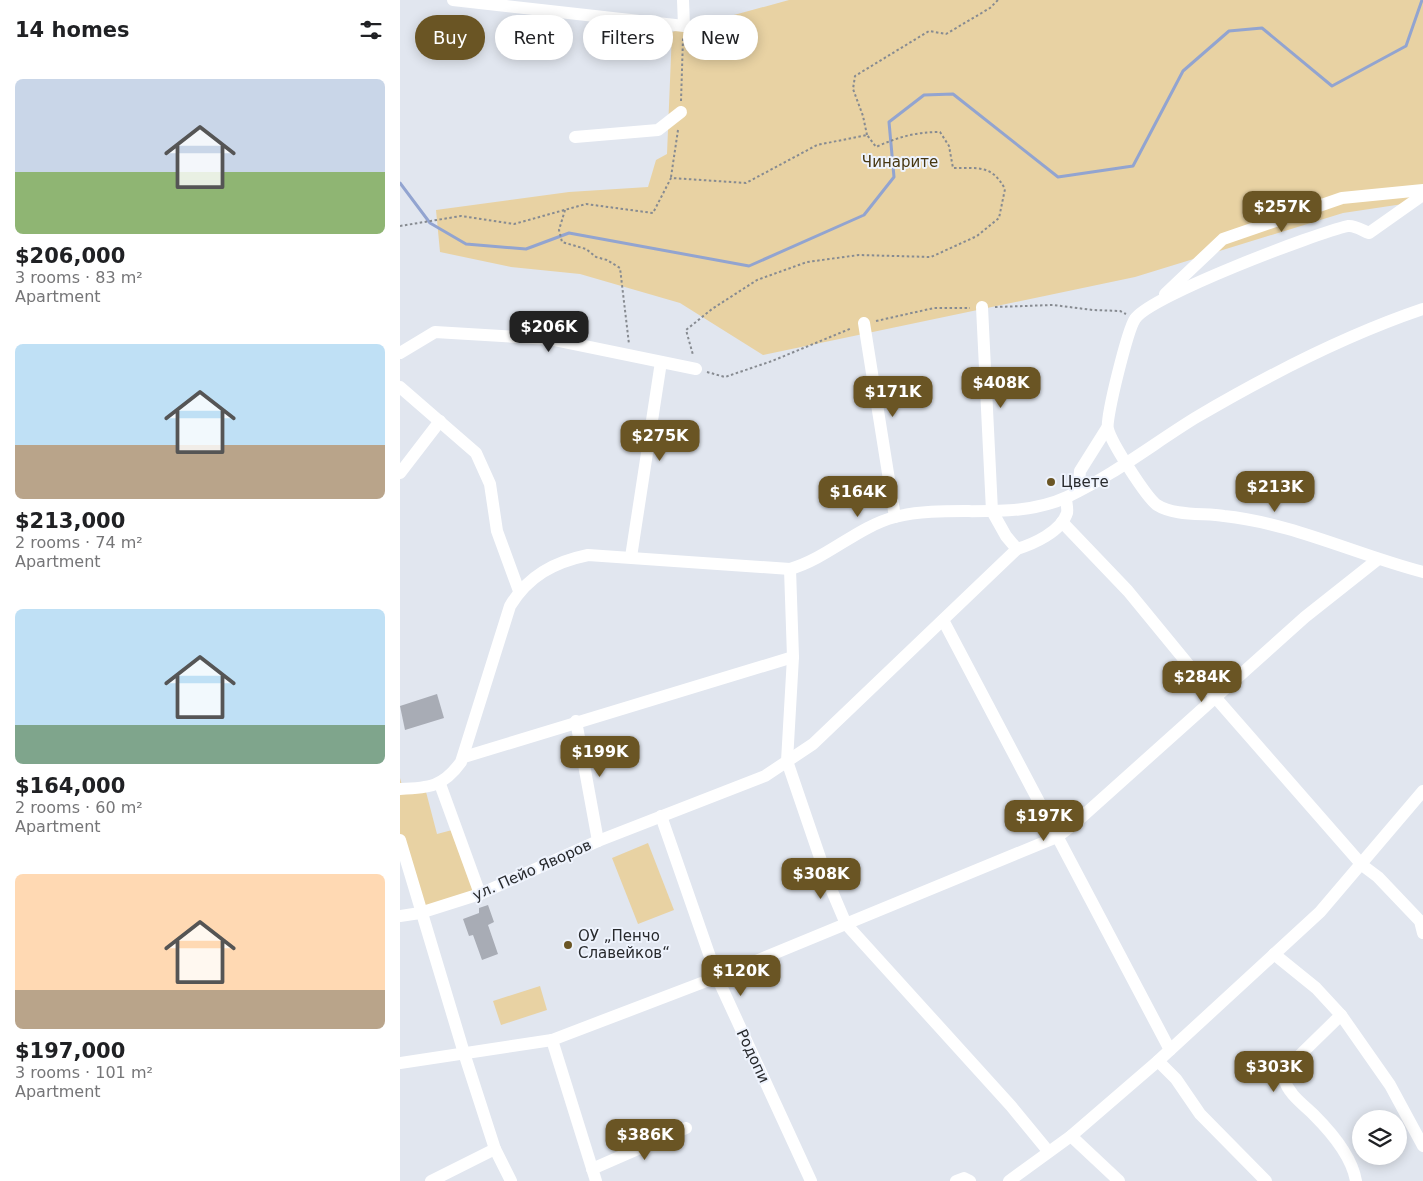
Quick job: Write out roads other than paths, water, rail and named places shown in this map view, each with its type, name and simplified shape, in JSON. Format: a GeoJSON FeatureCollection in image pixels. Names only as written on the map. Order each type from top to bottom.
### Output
{"type":"FeatureCollection","features":[{"type":"Feature","properties":{"kind":"street"},"geometry":{"type":"LineString","coordinates":[[453,0],[684,26],[683,0]]}},
{"type":"Feature","properties":{"kind":"street"},"geometry":{"type":"LineString","coordinates":[[575,137],[658,130],[681,112]]}},
{"type":"Feature","properties":{"kind":"street"},"geometry":{"type":"LineString","coordinates":[[1155,305],[1223,239],[1342,198],[1423,190]]}},
{"type":"Feature","properties":{"kind":"street"},"geometry":{"type":"LineString","coordinates":[[1078,491],[1080,471],[1107,428],[1120,362],[1135,319],[1155,305],[1199,282],[1311,237],[1351,225],[1369,233],[1423,195]]}},
{"type":"Feature","properties":{"kind":"street"},"geometry":{"type":"LineString","coordinates":[[982,308],[992,511],[1006,536],[1017,549],[1041,540],[1062,522],[1067,512],[1066,498]]}},
{"type":"Feature","properties":{"kind":"street"},"geometry":{"type":"LineString","coordinates":[[401,786],[440,784],[452,776],[464,757],[506,620],[519,592],[548,568],[566,559],[588,555],[790,569],[816,559],[868,529],[895,517],[992,511],[1047,504],[1066,498],[1259,381],[1383,322],[1423,309]]}},
{"type":"Feature","properties":{"kind":"street"},"geometry":{"type":"LineString","coordinates":[[864,323],[895,517]]}},
{"type":"Feature","properties":{"kind":"street"},"geometry":{"type":"LineString","coordinates":[[400,353],[435,332],[550,339],[696,368]]}},
{"type":"Feature","properties":{"kind":"street"},"geometry":{"type":"LineString","coordinates":[[631,557],[661,362]]}},
{"type":"Feature","properties":{"kind":"street"},"geometry":{"type":"LineString","coordinates":[[400,387],[476,453],[490,484],[497,532],[519,592]]}},
{"type":"Feature","properties":{"kind":"street"},"geometry":{"type":"LineString","coordinates":[[400,473],[440,422]]}},
{"type":"Feature","properties":{"kind":"street"},"geometry":{"type":"LineString","coordinates":[[1107,428],[1126,463],[1156,504],[1164,508],[1173,511],[1241,518],[1338,545],[1377,560],[1423,572]]}},
{"type":"Feature","properties":{"kind":"street"},"geometry":{"type":"LineString","coordinates":[[1062,522],[1128,591],[1215,697],[1362,865],[1378,877],[1422,923]]}},
{"type":"Feature","properties":{"kind":"street","name":"ул. Пейо Яворов"},"geometry":{"type":"LineString","coordinates":[[400,916],[420,913],[480,894],[598,841],[765,776],[813,744],[1017,549]]}},
{"type":"Feature","properties":{"kind":"street"},"geometry":{"type":"LineString","coordinates":[[400,1063],[552,1040],[717,977],[1057,837],[1074,824],[1305,617],[1377,560]]}},
{"type":"Feature","properties":{"kind":"street"},"geometry":{"type":"LineString","coordinates":[[790,569],[793,657],[787,761],[829,884],[846,924],[1004,1099],[1048,1151]]}},
{"type":"Feature","properties":{"kind":"street"},"geometry":{"type":"LineString","coordinates":[[943,620],[1170,1050]]}},
{"type":"Feature","properties":{"kind":"street"},"geometry":{"type":"LineString","coordinates":[[464,757],[576,721],[793,657]]}},
{"type":"Feature","properties":{"kind":"street"},"geometry":{"type":"LineString","coordinates":[[576,721],[598,841]]}},
{"type":"Feature","properties":{"kind":"street"},"geometry":{"type":"LineString","coordinates":[[440,784],[480,894]]}},
{"type":"Feature","properties":{"kind":"street"},"geometry":{"type":"LineString","coordinates":[[1009,1181],[1071,1136],[1158,1061],[1320,912],[1362,865],[1423,791]]}},
{"type":"Feature","properties":{"kind":"street","name":"Родопи"},"geometry":{"type":"LineString","coordinates":[[661,816],[717,977],[811,1181]]}},
{"type":"Feature","properties":{"kind":"street"},"geometry":{"type":"LineString","coordinates":[[400,840],[420,913],[495,1149],[511,1181]]}},
{"type":"Feature","properties":{"kind":"street"},"geometry":{"type":"LineString","coordinates":[[1274,954],[1316,988],[1341,1015],[1390,1085],[1423,1146]]}},
{"type":"Feature","properties":{"kind":"street"},"geometry":{"type":"LineString","coordinates":[[1341,1015],[1300,1055],[1284,1079],[1286,1086],[1327,1129],[1351,1166],[1356,1181]]}},
{"type":"Feature","properties":{"kind":"street"},"geometry":{"type":"LineString","coordinates":[[552,1040],[594,1175],[686,1128]]}},
{"type":"Feature","properties":{"kind":"street"},"geometry":{"type":"LineString","coordinates":[[1158,1061],[1176,1079],[1200,1114],[1266,1181]]}},
{"type":"Feature","properties":{"kind":"street"},"geometry":{"type":"LineString","coordinates":[[1071,1136],[1119,1181]]}},
{"type":"Feature","properties":{"kind":"street"},"geometry":{"type":"LineString","coordinates":[[431,1181],[495,1149]]}},
{"type":"Feature","properties":{"kind":"street"},"geometry":{"type":"LineString","coordinates":[[956,1181],[964,1178],[970,1181]]}},
{"type":"Feature","properties":{"kind":"waterway"},"geometry":{"type":"LineString","coordinates":[[400,183],[430,223],[466,244],[526,249],[569,233],[749,266],[864,215],[894,177],[889,122],[924,95],[953,94],[1058,177],[1133,166],[1183,71],[1229,31],[1262,28],[1332,86],[1406,46],[1422,0]]}},
{"type":"Feature","properties":{"kind":"place","name":"Цвете"},"geometry":{"type":"Point","coordinates":[1051,482]}},
{"type":"Feature","properties":{"kind":"place","name":"ОУ „Пенчо Славейков“"},"geometry":{"type":"Point","coordinates":[568,945]}},
{"type":"Feature","properties":{"kind":"park label","name":"Чинарите"},"geometry":{"type":"Point","coordinates":[900,162]}}]}
